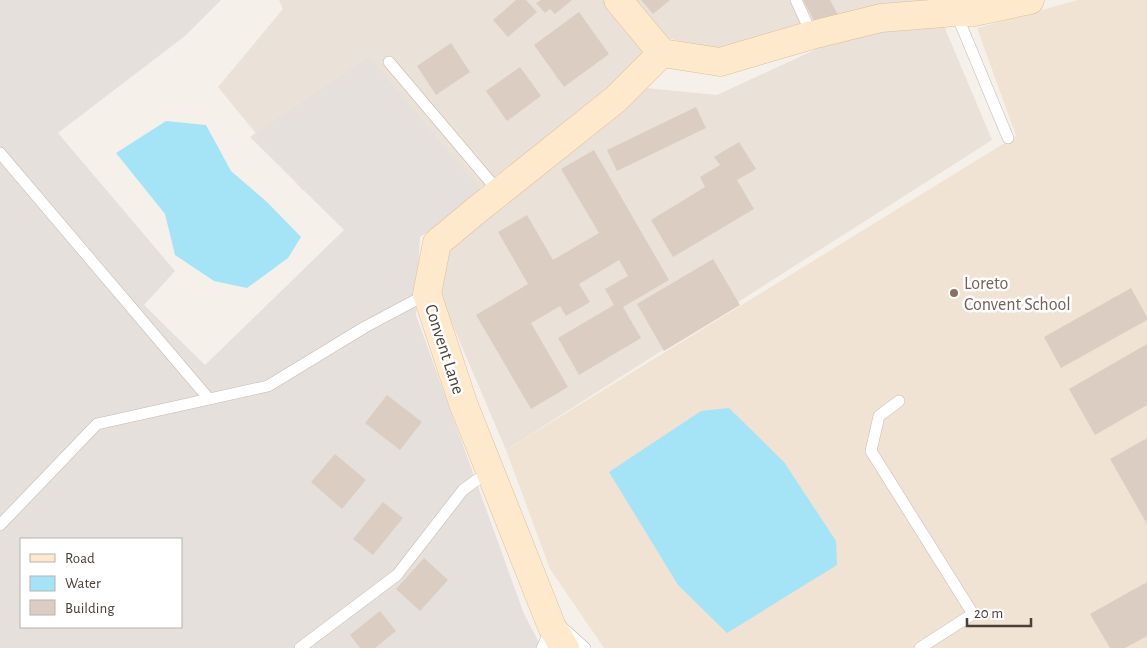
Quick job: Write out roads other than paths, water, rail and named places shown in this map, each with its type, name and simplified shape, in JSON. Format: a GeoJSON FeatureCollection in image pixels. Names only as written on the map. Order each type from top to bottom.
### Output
{"type":"FeatureCollection","features":[{"type":"Feature","properties":{"kind":"street"},"geometry":{"type":"LineString","coordinates":[[618,0],[662,53],[720,62],[897,12],[974,12],[1030,0]]}},
{"type":"Feature","properties":{"kind":"street","name":"Convent Lane"},"geometry":{"type":"LineString","coordinates":[[552,634],[463,403],[427,294],[437,243],[616,99],[662,53]]}},
{"type":"Feature","properties":{"kind":"lane"},"geometry":{"type":"LineString","coordinates":[[796,0],[812,35]]}},
{"type":"Feature","properties":{"kind":"lane"},"geometry":{"type":"LineString","coordinates":[[956,12],[1008,138]]}},
{"type":"Feature","properties":{"kind":"lane"},"geometry":{"type":"LineString","coordinates":[[389,62],[499,192]]}},
{"type":"Feature","properties":{"kind":"lane"},"geometry":{"type":"LineString","coordinates":[[0,153],[209,400]]}},
{"type":"Feature","properties":{"kind":"lane"},"geometry":{"type":"LineString","coordinates":[[0,525],[97,424],[268,386],[365,327],[427,294]]}},
{"type":"Feature","properties":{"kind":"lane"},"geometry":{"type":"LineString","coordinates":[[899,401],[879,416],[871,451],[973,614],[920,648]]}},
{"type":"Feature","properties":{"kind":"lane"},"geometry":{"type":"LineString","coordinates":[[300,648],[397,575],[463,490],[490,471]]}},
{"type":"Feature","properties":{"kind":"lane","name":"Convent Lane"},"geometry":{"type":"LineString","coordinates":[[552,634],[585,648]]}},
{"type":"Feature","properties":{"kind":"water"},"geometry":{"type":"Polygon","coordinates":[[[166,121],[206,125],[231,171],[267,202],[301,237],[288,258],[247,288],[214,281],[175,255],[165,214],[116,153],[166,121]]]}},
{"type":"Feature","properties":{"kind":"water"},"geometry":{"type":"Polygon","coordinates":[[[729,408],[784,462],[836,541],[837,565],[727,633],[678,585],[609,472],[701,411],[729,408]]]}},
{"type":"Feature","properties":{"kind":"place","name":"Loreto Convent School"},"geometry":{"type":"Point","coordinates":[954,293]}}]}
